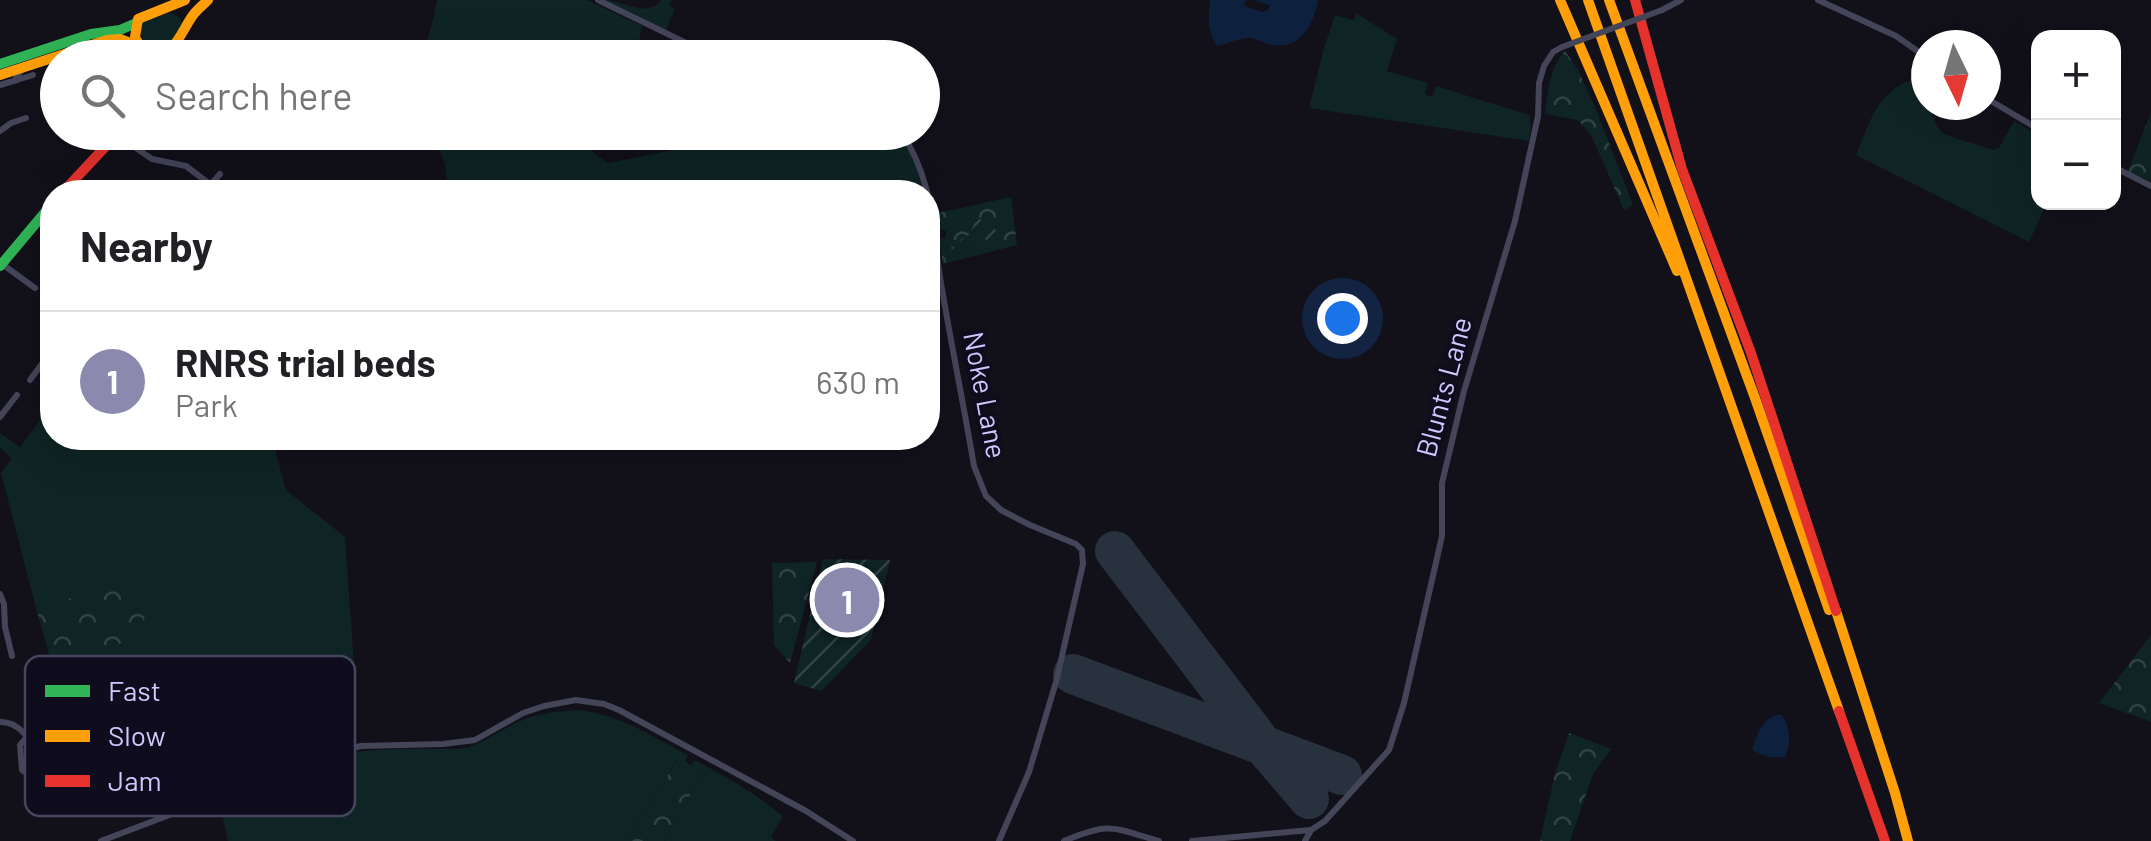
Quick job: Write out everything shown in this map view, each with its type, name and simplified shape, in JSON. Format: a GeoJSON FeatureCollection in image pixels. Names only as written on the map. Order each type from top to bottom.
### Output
{"type":"FeatureCollection","features":[{"type":"Feature","properties":{"kind":"main road"},"geometry":{"type":"LineString","coordinates":[[72,40],[120,30],[143,16],[185,0]]}},
{"type":"Feature","properties":{"kind":"main road"},"geometry":{"type":"LineString","coordinates":[[180,40],[194,13],[208,0]]}},
{"type":"Feature","properties":{"kind":"main road"},"geometry":{"type":"LineString","coordinates":[[1560,0],[1728,396]]}},
{"type":"Feature","properties":{"kind":"main road"},"geometry":{"type":"LineString","coordinates":[[1588,0],[1885,841]]}},
{"type":"Feature","properties":{"kind":"main road"},"geometry":{"type":"LineString","coordinates":[[1609,0],[1795,510],[1906,836]]}},
{"type":"Feature","properties":{"kind":"main road"},"geometry":{"type":"LineString","coordinates":[[1634,0],[1682,169],[1786,455],[1906,836]]}},
{"type":"Feature","properties":{"kind":"main road"},"geometry":{"type":"LineString","coordinates":[[169,7],[182,14],[188,24]]}},
{"type":"Feature","properties":{"kind":"main road"},"geometry":{"type":"LineString","coordinates":[[136,23],[137,40]]}},
{"type":"Feature","properties":{"kind":"main road"},"geometry":{"type":"LineString","coordinates":[[0,64],[40,51]]}},
{"type":"Feature","properties":{"kind":"main road"},"geometry":{"type":"LineString","coordinates":[[0,75],[40,67]]}},
{"type":"Feature","properties":{"kind":"main road"},"geometry":{"type":"LineString","coordinates":[[74,180],[103,150]]}},
{"type":"Feature","properties":{"kind":"main road"},"geometry":{"type":"LineString","coordinates":[[1,265],[40,218]]}},
{"type":"Feature","properties":{"kind":"street"},"geometry":{"type":"LineString","coordinates":[[598,0],[679,40]]}},
{"type":"Feature","properties":{"kind":"street","name":"Blunts Lane"},"geometry":{"type":"LineString","coordinates":[[1302,841],[1390,750],[1442,536],[1442,484],[1464,391],[1514,221],[1538,116],[1539,82],[1544,66],[1562,46],[1680,0]]}},
{"type":"Feature","properties":{"kind":"street"},"geometry":{"type":"LineString","coordinates":[[1818,0],[1880,27],[1911,47]]}},
{"type":"Feature","properties":{"kind":"street"},"geometry":{"type":"LineString","coordinates":[[0,85],[29,71]]}},
{"type":"Feature","properties":{"kind":"street"},"geometry":{"type":"LineString","coordinates":[[2001,107],[2031,124]]}},
{"type":"Feature","properties":{"kind":"street"},"geometry":{"type":"LineString","coordinates":[[0,131],[26,118]]}},
{"type":"Feature","properties":{"kind":"street"},"geometry":{"type":"LineString","coordinates":[[140,150],[152,159],[186,166],[204,180]]}},
{"type":"Feature","properties":{"kind":"street","name":"Noke Lane"},"geometry":{"type":"LineString","coordinates":[[910,150],[924,180]]}},
{"type":"Feature","properties":{"kind":"street"},"geometry":{"type":"LineString","coordinates":[[2121,171],[2151,186]]}},
{"type":"Feature","properties":{"kind":"street"},"geometry":{"type":"LineString","coordinates":[[215,180],[220,174]]}},
{"type":"Feature","properties":{"kind":"street"},"geometry":{"type":"LineString","coordinates":[[1,265],[35,288]]}},
{"type":"Feature","properties":{"kind":"street","name":"Noke Lane"},"geometry":{"type":"LineString","coordinates":[[940,278],[974,466],[986,496],[1001,510],[1082,550],[1083,564],[1056,682],[1030,772],[999,841]]}},
{"type":"Feature","properties":{"kind":"street"},"geometry":{"type":"LineString","coordinates":[[30,380],[40,366]]}},
{"type":"Feature","properties":{"kind":"street"},"geometry":{"type":"LineString","coordinates":[[0,416],[17,395]]}},
{"type":"Feature","properties":{"kind":"street"},"geometry":{"type":"LineString","coordinates":[[0,594],[12,656]]}},
{"type":"Feature","properties":{"kind":"street"},"geometry":{"type":"LineString","coordinates":[[355,747],[475,740],[522,713],[544,706],[576,700],[604,704],[806,811],[854,841]]}},
{"type":"Feature","properties":{"kind":"street"},"geometry":{"type":"LineString","coordinates":[[0,722],[13,722],[25,735]]}},
{"type":"Feature","properties":{"kind":"street"},"geometry":{"type":"LineString","coordinates":[[25,739],[20,745],[25,772]]}},
{"type":"Feature","properties":{"kind":"street"},"geometry":{"type":"LineString","coordinates":[[101,841],[167,816]]}},
{"type":"Feature","properties":{"kind":"street"},"geometry":{"type":"LineString","coordinates":[[1064,841],[1093,829],[1117,827],[1159,841]]}},
{"type":"Feature","properties":{"kind":"street"},"geometry":{"type":"LineString","coordinates":[[1293,830],[1302,841]]}},
{"type":"Feature","properties":{"kind":"street"},"geometry":{"type":"LineString","coordinates":[[1192,841],[1311,830]]}},
{"type":"Feature","properties":{"kind":"green space"},"geometry":{"type":"Polygon","coordinates":[[[437,0],[587,0],[642,26],[639,40],[427,40],[437,0]]]}},
{"type":"Feature","properties":{"kind":"green space"},"geometry":{"type":"Polygon","coordinates":[[[602,0],[648,8],[662,0],[672,0],[669,5],[675,9],[666,30],[602,0]]]}},
{"type":"Feature","properties":{"kind":"green space"},"geometry":{"type":"Polygon","coordinates":[[[167,13],[178,17],[183,28],[171,40],[142,40],[142,23],[167,13]]]}},
{"type":"Feature","properties":{"kind":"green space"},"geometry":{"type":"Polygon","coordinates":[[[1356,13],[1397,39],[1387,71],[1428,83],[1425,94],[1432,97],[1436,86],[1529,115],[1529,141],[1309,108],[1335,15],[1354,20],[1356,13]]]}},
{"type":"Feature","properties":{"kind":"green space"},"geometry":{"type":"Polygon","coordinates":[[[1565,51],[1597,112],[1633,205],[1624,210],[1591,135],[1578,120],[1545,114],[1552,73],[1565,51]]]}},
{"type":"Feature","properties":{"kind":"green space"},"geometry":{"type":"Polygon","coordinates":[[[1911,80],[1911,120],[1935,120],[1944,134],[1993,150],[1999,148],[2014,121],[2031,131],[2031,210],[2044,210],[2029,242],[1856,155],[1882,101],[1911,80]]]}},
{"type":"Feature","properties":{"kind":"green space"},"geometry":{"type":"Polygon","coordinates":[[[2151,112],[2151,182],[2128,171],[2151,112]]]}},
{"type":"Feature","properties":{"kind":"green space"},"geometry":{"type":"Polygon","coordinates":[[[438,150],[592,150],[608,163],[673,150],[908,150],[920,180],[447,180],[438,150]]]}},
{"type":"Feature","properties":{"kind":"green space"},"geometry":{"type":"Polygon","coordinates":[[[1011,197],[1017,245],[943,264],[940,239],[946,237],[946,231],[940,229],[940,213],[1011,197]]]}},
{"type":"Feature","properties":{"kind":"green space"},"geometry":{"type":"Polygon","coordinates":[[[979,219],[995,229],[999,239],[996,243],[989,245],[984,237],[977,239],[971,250],[952,251],[951,246],[957,248],[979,219]]]}},
{"type":"Feature","properties":{"kind":"green space"},"geometry":{"type":"Polygon","coordinates":[[[40,420],[40,450],[275,450],[286,490],[345,537],[353,656],[96,656],[106,650],[151,577],[36,608],[1,473],[12,458],[0,448],[0,433],[20,447],[40,420]]]}},
{"type":"Feature","properties":{"kind":"green space"},"geometry":{"type":"Polygon","coordinates":[[[823,559],[890,560],[871,640],[821,691],[794,683],[823,559]]]}},
{"type":"Feature","properties":{"kind":"green space"},"geometry":{"type":"Polygon","coordinates":[[[817,562],[790,663],[774,645],[772,563],[817,562]]]}},
{"type":"Feature","properties":{"kind":"green space"},"geometry":{"type":"Polygon","coordinates":[[[151,576],[152,591],[142,628],[97,656],[49,656],[36,608],[151,576]]]}},
{"type":"Feature","properties":{"kind":"green space"},"geometry":{"type":"Polygon","coordinates":[[[2151,635],[2151,722],[2099,703],[2151,635]]]}},
{"type":"Feature","properties":{"kind":"green space"},"geometry":{"type":"Polygon","coordinates":[[[591,712],[648,733],[688,755],[685,761],[678,758],[626,841],[228,841],[222,816],[355,816],[355,753],[466,748],[511,725],[547,713],[591,712]]]}},
{"type":"Feature","properties":{"kind":"green space"},"geometry":{"type":"Polygon","coordinates":[[[1569,733],[1611,749],[1593,774],[1570,841],[1540,841],[1555,773],[1569,733]]]}},
{"type":"Feature","properties":{"kind":"green space"},"geometry":{"type":"Polygon","coordinates":[[[679,757],[703,773],[664,841],[626,841],[679,757]]]}},
{"type":"Feature","properties":{"kind":"green space"},"geometry":{"type":"Polygon","coordinates":[[[694,760],[740,785],[783,816],[771,837],[776,841],[664,841],[703,773],[691,765],[694,760]]]}},
{"type":"Feature","properties":{"kind":"water"},"geometry":{"type":"Polygon","coordinates":[[[1210,0],[1247,0],[1243,5],[1262,12],[1270,6],[1255,0],[1318,0],[1309,26],[1291,43],[1272,45],[1249,38],[1217,46],[1209,24],[1210,0]]]}},
{"type":"Feature","properties":{"kind":"water"},"geometry":{"type":"Polygon","coordinates":[[[1775,715],[1782,715],[1788,731],[1785,757],[1767,757],[1752,750],[1762,725],[1775,715]]]}},
{"type":"Feature","properties":{"kind":"runway"},"geometry":{"type":"LineString","coordinates":[[1115,551],[1262,744],[1309,799]]}},
{"type":"Feature","properties":{"kind":"runway"},"geometry":{"type":"LineString","coordinates":[[1073,674],[1342,775]]}},
{"type":"Feature","properties":{"kind":"traffic: fast"},"geometry":{"type":"LineString","coordinates":[[73,40],[136,23]]}},
{"type":"Feature","properties":{"kind":"traffic: fast"},"geometry":{"type":"LineString","coordinates":[[0,64],[40,51]]}},
{"type":"Feature","properties":{"kind":"traffic: fast"},"geometry":{"type":"LineString","coordinates":[[0,266],[40,218]]}},
{"type":"Feature","properties":{"kind":"traffic: slow"},"geometry":{"type":"LineString","coordinates":[[137,40],[138,19],[185,0]]}},
{"type":"Feature","properties":{"kind":"traffic: slow"},"geometry":{"type":"LineString","coordinates":[[178,40],[194,13],[208,0]]}},
{"type":"Feature","properties":{"kind":"traffic: slow"},"geometry":{"type":"LineString","coordinates":[[1560,0],[1677,271]]}},
{"type":"Feature","properties":{"kind":"traffic: slow"},"geometry":{"type":"LineString","coordinates":[[1588,0],[1839,711]]}},
{"type":"Feature","properties":{"kind":"traffic: slow"},"geometry":{"type":"LineString","coordinates":[[1609,0],[1829,610]]}},
{"type":"Feature","properties":{"kind":"traffic: slow"},"geometry":{"type":"LineString","coordinates":[[107,40],[123,40]]}},
{"type":"Feature","properties":{"kind":"traffic: slow"},"geometry":{"type":"LineString","coordinates":[[0,75],[40,62]]}},
{"type":"Feature","properties":{"kind":"traffic: slow"},"geometry":{"type":"LineString","coordinates":[[1836,611],[1908,841]]}},
{"type":"Feature","properties":{"kind":"traffic: jam"},"geometry":{"type":"LineString","coordinates":[[1635,0],[1682,169],[1751,353],[1836,611]]}},
{"type":"Feature","properties":{"kind":"traffic: jam"},"geometry":{"type":"LineString","coordinates":[[74,180],[102,150]]}},
{"type":"Feature","properties":{"kind":"traffic: jam"},"geometry":{"type":"LineString","coordinates":[[1839,711],[1885,841]]}},
{"type":"Feature","properties":{"kind":"place","name":"RNRS trial beds"},"geometry":{"type":"Point","coordinates":[847,600]}}]}
